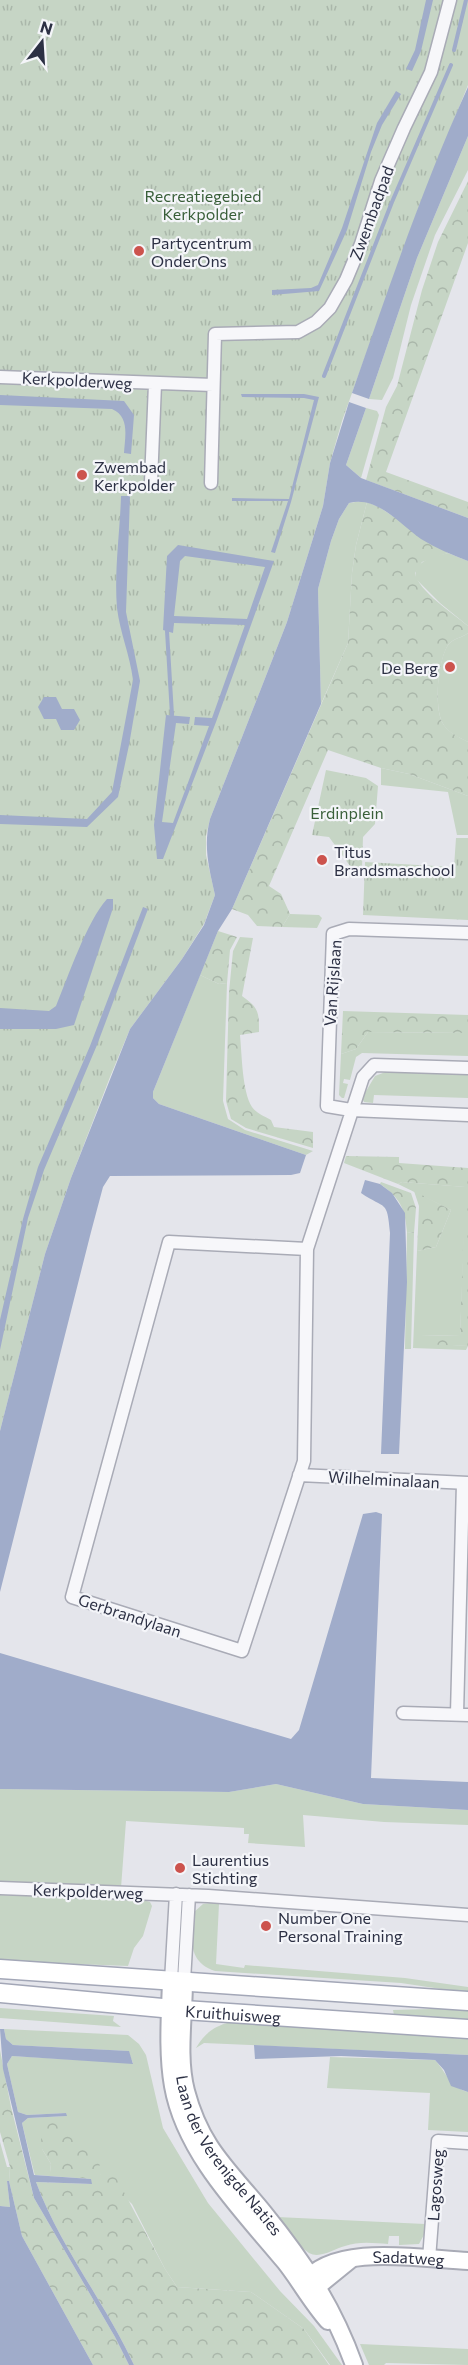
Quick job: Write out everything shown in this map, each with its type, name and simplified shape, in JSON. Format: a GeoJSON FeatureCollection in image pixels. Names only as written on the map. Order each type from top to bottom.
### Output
{"type":"FeatureCollection","features":[{"type":"Feature","properties":{"kind":"main road","name":"Kruithuisweg"},"geometry":{"type":"LineString","coordinates":[[0,1969],[468,2001]]}},
{"type":"Feature","properties":{"kind":"main road","name":"Kruithuisweg"},"geometry":{"type":"LineString","coordinates":[[0,1993],[177,2009],[468,2029]]}},
{"type":"Feature","properties":{"kind":"street","name":"Zwembadpad"},"geometry":{"type":"LineString","coordinates":[[213,385],[215,334],[298,332],[316,322],[330,308],[346,280],[361,244],[381,182],[431,72],[450,0]]}},
{"type":"Feature","properties":{"kind":"street","name":"Kerkpolderweg"},"geometry":{"type":"LineString","coordinates":[[0,377],[213,385]]}},
{"type":"Feature","properties":{"kind":"street","name":"Kerkpolderweg"},"geometry":{"type":"LineString","coordinates":[[151,482],[155,384]]}},
{"type":"Feature","properties":{"kind":"street"},"geometry":{"type":"LineString","coordinates":[[211,483],[213,385]]}},
{"type":"Feature","properties":{"kind":"street","name":"Van Rijslaan"},"geometry":{"type":"LineString","coordinates":[[351,1110],[327,1106],[333,933],[349,929],[468,933]]}},
{"type":"Feature","properties":{"kind":"street"},"geometry":{"type":"LineString","coordinates":[[307,1249],[363,1077],[374,1065],[468,1068]]}},
{"type":"Feature","properties":{"kind":"street"},"geometry":{"type":"LineString","coordinates":[[351,1110],[468,1115]]}},
{"type":"Feature","properties":{"kind":"street","name":"Gerbrandylaan"},"geometry":{"type":"LineString","coordinates":[[169,1242],[307,1249],[303,1461],[242,1651],[72,1597],[169,1242]]}},
{"type":"Feature","properties":{"kind":"street","name":"Wilhelminalaan"},"geometry":{"type":"LineString","coordinates":[[299,1475],[466,1483]]}},
{"type":"Feature","properties":{"kind":"street"},"geometry":{"type":"LineString","coordinates":[[403,1713],[463,1714],[466,1483]]}},
{"type":"Feature","properties":{"kind":"street","name":"Kerkpolderweg"},"geometry":{"type":"LineString","coordinates":[[0,1888],[290,1900],[468,1915]]}},
{"type":"Feature","properties":{"kind":"street"},"geometry":{"type":"LineString","coordinates":[[176,1894],[178,1981]]}},
{"type":"Feature","properties":{"kind":"street"},"geometry":{"type":"LineString","coordinates":[[178,1981],[189,1895]]}},
{"type":"Feature","properties":{"kind":"street","name":"Laan der Verenigde Naties"},"geometry":{"type":"LineString","coordinates":[[178,1981],[170,2067],[173,2088],[190,2137],[235,2202],[310,2282],[324,2318],[340,2336],[354,2365]]}},
{"type":"Feature","properties":{"kind":"street","name":"Lagosweg"},"geometry":{"type":"LineString","coordinates":[[429,2259],[438,2141],[468,2142]]}},
{"type":"Feature","properties":{"kind":"street","name":"Sadatweg"},"geometry":{"type":"LineString","coordinates":[[310,2282],[351,2260],[367,2256],[468,2261]]}},
{"type":"Feature","properties":{"kind":"green space","name":"Recreatiegebied Kerkpolder"},"geometry":{"type":"Polygon","coordinates":[[[0,0],[468,0],[468,85],[418,209],[342,421],[330,463],[323,506],[287,622],[210,819],[206,836],[206,855],[215,895],[204,924],[182,959],[130,1029],[110,1077],[45,1254],[0,1431],[0,0]]]}},
{"type":"Feature","properties":{"kind":"green space"},"geometry":{"type":"Polygon","coordinates":[[[468,136],[468,170],[435,235],[411,305],[393,378],[382,400],[369,399],[417,258],[468,136]]]}},
{"type":"Feature","properties":{"kind":"green space"},"geometry":{"type":"Polygon","coordinates":[[[468,181],[468,243],[386,472],[468,502],[468,518],[366,480],[386,407],[397,386],[422,290],[438,242],[468,181]]]}},
{"type":"Feature","properties":{"kind":"green space"},"geometry":{"type":"Polygon","coordinates":[[[366,408],[377,411],[379,415],[361,478],[346,465],[366,408]]]}},
{"type":"Feature","properties":{"kind":"green space"},"geometry":{"type":"Polygon","coordinates":[[[367,502],[356,545],[352,573],[348,643],[321,704],[318,589],[339,519],[349,503],[367,502]]]}},
{"type":"Feature","properties":{"kind":"green space"},"geometry":{"type":"Polygon","coordinates":[[[367,502],[379,507],[448,553],[422,562],[415,573],[429,595],[468,626],[468,633],[450,643],[445,652],[440,672],[438,705],[444,726],[468,742],[468,796],[409,774],[381,768],[328,750],[269,886],[281,894],[290,914],[282,927],[257,926],[248,915],[232,909],[348,643],[352,573],[356,545],[367,502]]]}},
{"type":"Feature","properties":{"kind":"green space"},"geometry":{"type":"Polygon","coordinates":[[[448,553],[468,561],[468,626],[416,579],[417,567],[421,563],[448,553]]]}},
{"type":"Feature","properties":{"kind":"green space"},"geometry":{"type":"Polygon","coordinates":[[[468,633],[468,742],[444,726],[438,705],[438,694],[442,661],[448,645],[468,633]]]}},
{"type":"Feature","properties":{"kind":"green space"},"geometry":{"type":"Polygon","coordinates":[[[381,768],[409,774],[468,796],[468,835],[457,835],[448,792],[381,785],[381,768]]]}},
{"type":"Feature","properties":{"kind":"green space","name":"Erdinplein"},"geometry":{"type":"Polygon","coordinates":[[[326,770],[366,778],[378,786],[375,824],[363,837],[362,868],[350,866],[329,837],[312,835],[326,770]]]}},
{"type":"Feature","properties":{"kind":"green space"},"geometry":{"type":"Polygon","coordinates":[[[456,838],[468,838],[468,920],[363,915],[365,862],[454,867],[456,838]]]}},
{"type":"Feature","properties":{"kind":"green space"},"geometry":{"type":"Polygon","coordinates":[[[290,914],[319,915],[322,918],[317,928],[282,927],[290,914]]]}},
{"type":"Feature","properties":{"kind":"green space"},"geometry":{"type":"Polygon","coordinates":[[[218,931],[237,937],[230,950],[227,983],[219,984],[200,975],[218,931]]]}},
{"type":"Feature","properties":{"kind":"green space"},"geometry":{"type":"Polygon","coordinates":[[[240,937],[253,938],[242,996],[255,1007],[259,1020],[259,1032],[240,1035],[246,1092],[252,1107],[271,1120],[274,1127],[313,1132],[313,1148],[246,1128],[231,1119],[226,1101],[229,992],[233,951],[240,937]]]}},
{"type":"Feature","properties":{"kind":"green space"},"geometry":{"type":"Polygon","coordinates":[[[200,975],[219,984],[227,983],[223,1101],[228,1119],[245,1130],[313,1151],[306,1155],[159,1104],[153,1098],[153,1092],[200,975]]]}},
{"type":"Feature","properties":{"kind":"green space"},"geometry":{"type":"Polygon","coordinates":[[[343,1011],[468,1015],[468,1033],[368,1032],[356,1049],[341,1054],[343,1011]]]}},
{"type":"Feature","properties":{"kind":"green space"},"geometry":{"type":"Polygon","coordinates":[[[368,1032],[468,1033],[468,1056],[362,1053],[356,1057],[350,1080],[344,1079],[343,1083],[348,1084],[344,1098],[342,1098],[339,1095],[341,1054],[356,1049],[368,1032]]]}},
{"type":"Feature","properties":{"kind":"green space"},"geometry":{"type":"Polygon","coordinates":[[[388,1071],[468,1073],[468,1098],[374,1095],[373,1103],[364,1102],[362,1098],[375,1076],[388,1071]]]}},
{"type":"Feature","properties":{"kind":"green space"},"geometry":{"type":"Polygon","coordinates":[[[346,1156],[399,1157],[399,1163],[468,1168],[468,1346],[421,1344],[421,1335],[460,1336],[465,1187],[402,1182],[398,1184],[344,1163],[346,1156]]]}},
{"type":"Feature","properties":{"kind":"green space"},"geometry":{"type":"Polygon","coordinates":[[[381,1182],[411,1193],[416,1208],[414,1233],[407,1232],[405,1216],[400,1204],[380,1184],[381,1182]]]}},
{"type":"Feature","properties":{"kind":"green space"},"geometry":{"type":"Polygon","coordinates":[[[402,1182],[466,1187],[460,1336],[422,1335],[421,1343],[468,1346],[466,1350],[413,1348],[417,1251],[436,1247],[451,1210],[398,1184],[402,1182]]]}},
{"type":"Feature","properties":{"kind":"green space"},"geometry":{"type":"Polygon","coordinates":[[[414,1191],[451,1210],[436,1247],[417,1251],[419,1206],[414,1191]]]}},
{"type":"Feature","properties":{"kind":"green space"},"geometry":{"type":"Polygon","coordinates":[[[407,1232],[414,1233],[411,1349],[405,1349],[407,1232]]]}},
{"type":"Feature","properties":{"kind":"green space"},"geometry":{"type":"Polygon","coordinates":[[[276,1784],[363,1804],[468,1810],[468,1825],[384,1822],[303,1815],[305,1847],[248,1843],[249,1834],[244,1834],[244,1828],[126,1821],[121,1888],[0,1883],[0,1789],[229,1792],[276,1784]]]}},
{"type":"Feature","properties":{"kind":"green space"},"geometry":{"type":"Polygon","coordinates":[[[0,1895],[143,1900],[150,1902],[152,1906],[143,1936],[134,1948],[128,1966],[0,1961],[0,1895]]]}},
{"type":"Feature","properties":{"kind":"green space"},"geometry":{"type":"Polygon","coordinates":[[[203,1904],[219,1904],[216,1964],[244,1968],[245,1965],[405,1978],[468,1987],[468,1993],[401,1983],[215,1971],[199,1962],[192,1940],[193,1913],[203,1904]]]}},
{"type":"Feature","properties":{"kind":"green space"},"geometry":{"type":"Polygon","coordinates":[[[0,2008],[114,2016],[113,2021],[121,2027],[0,2018],[0,2008]]]}},
{"type":"Feature","properties":{"kind":"green space"},"geometry":{"type":"Polygon","coordinates":[[[468,2008],[468,2020],[394,2015],[393,2010],[468,2008]]]}},
{"type":"Feature","properties":{"kind":"green space"},"geometry":{"type":"Polygon","coordinates":[[[230,2022],[468,2036],[468,2055],[204,2043],[196,2048],[210,2031],[230,2022]]]}},
{"type":"Feature","properties":{"kind":"green space"},"geometry":{"type":"Polygon","coordinates":[[[4,2029],[128,2035],[139,2044],[146,2055],[163,2128],[208,2203],[280,2291],[314,2326],[342,2365],[330,2365],[304,2329],[251,2292],[177,2287],[165,2269],[132,2204],[100,2174],[42,2149],[51,2164],[50,2172],[34,2172],[22,2123],[28,2118],[66,2116],[66,2113],[27,2115],[18,2112],[7,2064],[12,2056],[133,2063],[128,2051],[13,2045],[6,2039],[4,2029]]]}},
{"type":"Feature","properties":{"kind":"green space"},"geometry":{"type":"Polygon","coordinates":[[[0,2050],[11,2107],[34,2198],[129,2365],[93,2365],[22,2236],[9,2181],[10,2167],[0,2132],[0,2050]]]}},
{"type":"Feature","properties":{"kind":"green space"},"geometry":{"type":"Polygon","coordinates":[[[330,2057],[435,2060],[452,2083],[468,2092],[468,2132],[428,2130],[430,2093],[327,2088],[330,2057]]]}},
{"type":"Feature","properties":{"kind":"green space"},"geometry":{"type":"Polygon","coordinates":[[[62,2118],[83,2135],[94,2148],[98,2156],[100,2174],[116,2177],[177,2287],[251,2292],[304,2329],[329,2365],[134,2365],[57,2229],[36,2182],[91,2184],[91,2179],[35,2175],[34,2172],[50,2172],[51,2164],[42,2149],[40,2128],[62,2118]]]}},
{"type":"Feature","properties":{"kind":"green space"},"geometry":{"type":"Polygon","coordinates":[[[0,2142],[7,2167],[10,2167],[9,2181],[7,2181],[10,2207],[0,2206],[0,2142]]]}},
{"type":"Feature","properties":{"kind":"green space"},"geometry":{"type":"Polygon","coordinates":[[[277,2217],[425,2224],[425,2233],[419,2244],[399,2245],[399,2236],[389,2236],[388,2244],[356,2243],[313,2255],[300,2246],[277,2217]]]}},
{"type":"Feature","properties":{"kind":"green space"},"geometry":{"type":"Polygon","coordinates":[[[360,2344],[468,2349],[468,2365],[386,2363],[369,2365],[360,2344]]]}},
{"type":"Feature","properties":{"kind":"water"},"geometry":{"type":"Polygon","coordinates":[[[426,0],[433,0],[421,51],[412,71],[406,69],[415,50],[426,0]]]}},
{"type":"Feature","properties":{"kind":"water"},"geometry":{"type":"Polygon","coordinates":[[[468,87],[468,136],[417,258],[369,399],[352,393],[421,200],[468,87]]]}},
{"type":"Feature","properties":{"kind":"water"},"geometry":{"type":"Polygon","coordinates":[[[396,91],[401,94],[382,125],[371,152],[347,230],[319,291],[272,295],[272,290],[311,288],[318,285],[342,228],[377,123],[396,91]]]}},
{"type":"Feature","properties":{"kind":"water"},"geometry":{"type":"Polygon","coordinates":[[[241,394],[304,394],[319,397],[275,553],[271,552],[288,501],[232,501],[232,498],[289,499],[314,400],[242,397],[241,394]]]}},
{"type":"Feature","properties":{"kind":"water"},"geometry":{"type":"Polygon","coordinates":[[[0,395],[124,401],[134,415],[131,454],[124,453],[125,428],[122,417],[112,409],[0,405],[0,395]]]}},
{"type":"Feature","properties":{"kind":"water"},"geometry":{"type":"Polygon","coordinates":[[[349,402],[366,408],[346,465],[361,478],[468,518],[468,561],[421,539],[387,512],[369,503],[349,503],[339,519],[318,589],[321,704],[232,909],[218,931],[153,1092],[153,1098],[159,1104],[306,1155],[300,1173],[291,1175],[110,1176],[103,1187],[91,1232],[0,1592],[0,1431],[45,1254],[71,1178],[130,1029],[204,925],[215,895],[207,848],[210,819],[287,622],[323,506],[330,463],[349,402]]]}},
{"type":"Feature","properties":{"kind":"water"},"geometry":{"type":"Polygon","coordinates":[[[121,496],[130,496],[126,612],[140,681],[118,797],[87,827],[0,824],[0,815],[87,819],[112,792],[133,680],[120,626],[116,594],[121,496]]]}},
{"type":"Feature","properties":{"kind":"water"},"geometry":{"type":"Polygon","coordinates":[[[178,545],[274,561],[216,722],[163,859],[157,859],[154,825],[166,715],[190,717],[189,724],[176,723],[162,822],[173,823],[209,726],[194,725],[195,717],[212,718],[245,625],[174,623],[173,633],[163,630],[167,556],[178,545]],[[185,556],[180,561],[174,616],[247,619],[265,567],[185,556]]]}},
{"type":"Feature","properties":{"kind":"water"},"geometry":{"type":"Polygon","coordinates":[[[44,697],[56,697],[62,709],[74,709],[80,720],[74,730],[61,730],[56,719],[44,719],[38,707],[44,697]]]}},
{"type":"Feature","properties":{"kind":"water"},"geometry":{"type":"Polygon","coordinates":[[[107,899],[113,899],[113,908],[74,1025],[56,1029],[0,1029],[0,1008],[49,1011],[56,1006],[85,935],[107,899]]]}},
{"type":"Feature","properties":{"kind":"water"},"geometry":{"type":"Polygon","coordinates":[[[143,907],[148,909],[97,1045],[44,1170],[28,1218],[0,1350],[0,1320],[23,1219],[38,1167],[90,1046],[143,907]]]}},
{"type":"Feature","properties":{"kind":"water"},"geometry":{"type":"Polygon","coordinates":[[[365,1180],[380,1184],[392,1193],[405,1213],[407,1282],[399,1454],[381,1454],[389,1222],[384,1207],[361,1193],[365,1180]]]}},
{"type":"Feature","properties":{"kind":"water"},"geometry":{"type":"Polygon","coordinates":[[[376,1512],[382,1514],[371,1778],[468,1782],[468,1810],[363,1804],[276,1784],[229,1792],[0,1789],[0,1653],[291,1739],[299,1730],[363,1514],[376,1512]]]}},
{"type":"Feature","properties":{"kind":"water"},"geometry":{"type":"Polygon","coordinates":[[[0,2029],[4,2029],[6,2039],[13,2045],[129,2051],[133,2064],[12,2056],[7,2064],[18,2112],[27,2115],[66,2113],[67,2116],[28,2118],[22,2123],[34,2175],[91,2179],[92,2184],[36,2182],[57,2229],[134,2365],[129,2365],[34,2198],[3,2069],[0,2029]]]}},
{"type":"Feature","properties":{"kind":"water"},"geometry":{"type":"Polygon","coordinates":[[[254,2045],[468,2055],[468,2092],[451,2086],[444,2070],[435,2060],[341,2056],[255,2059],[254,2045]]]}},
{"type":"Feature","properties":{"kind":"water"},"geometry":{"type":"Polygon","coordinates":[[[7,2181],[9,2181],[22,2236],[93,2365],[0,2365],[0,2206],[10,2207],[7,2181]]]}},
{"type":"Feature","properties":{"kind":"waterway"},"geometry":{"type":"LineString","coordinates":[[454,50],[466,0]]}},
{"type":"Feature","properties":{"kind":"waterway"},"geometry":{"type":"LineString","coordinates":[[324,376],[392,202],[451,65]]}},
{"type":"Feature","properties":{"kind":"waterway"},"geometry":{"type":"LineString","coordinates":[[167,631],[172,715]]}},
{"type":"Feature","properties":{"kind":"place","name":"Partycentrum OnderOns"},"geometry":{"type":"Point","coordinates":[139,251]}},
{"type":"Feature","properties":{"kind":"place","name":"Zwembad Kerkpolder"},"geometry":{"type":"Point","coordinates":[82,475]}},
{"type":"Feature","properties":{"kind":"place","name":"De Berg"},"geometry":{"type":"Point","coordinates":[450,667]}},
{"type":"Feature","properties":{"kind":"place","name":"Titus Brandsmaschool"},"geometry":{"type":"Point","coordinates":[322,860]}},
{"type":"Feature","properties":{"kind":"place","name":"Laurentius Stichting"},"geometry":{"type":"Point","coordinates":[180,1868]}},
{"type":"Feature","properties":{"kind":"place","name":"Number One Personal Training"},"geometry":{"type":"Point","coordinates":[266,1926]}}]}
